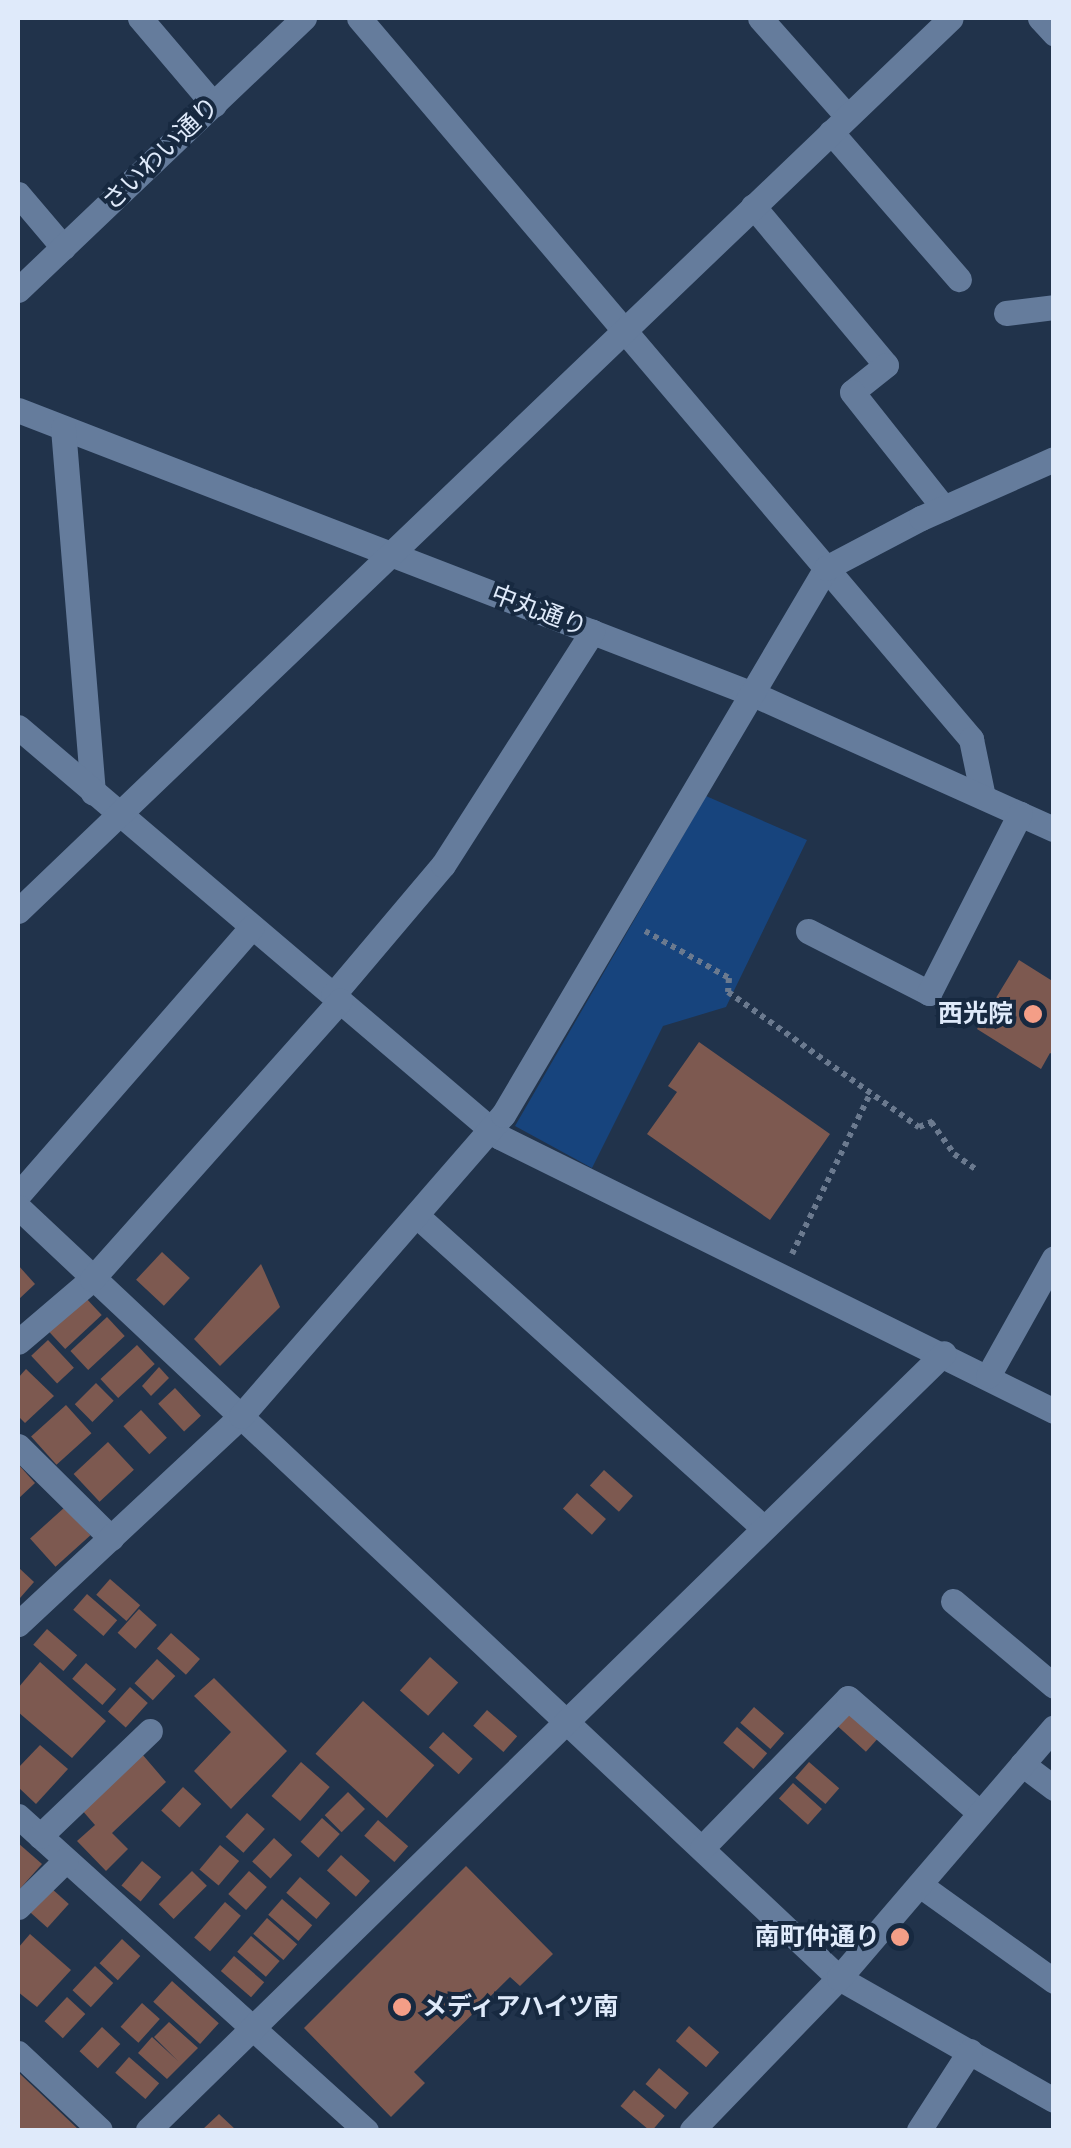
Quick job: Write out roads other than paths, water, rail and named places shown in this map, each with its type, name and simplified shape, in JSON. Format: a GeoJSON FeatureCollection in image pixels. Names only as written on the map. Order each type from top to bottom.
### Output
{"type":"FeatureCollection","features":[{"type":"Feature","properties":{"kind":"street"},"geometry":{"type":"LineString","coordinates":[[140,18],[214,105]]}},
{"type":"Feature","properties":{"kind":"street","name":"さいわい通り"},"geometry":{"type":"LineString","coordinates":[[18,290],[304,18]]}},
{"type":"Feature","properties":{"kind":"street"},"geometry":{"type":"LineString","coordinates":[[359,18],[970,739],[983,796]]}},
{"type":"Feature","properties":{"kind":"street"},"geometry":{"type":"LineString","coordinates":[[760,18],[959,279]]}},
{"type":"Feature","properties":{"kind":"street"},"geometry":{"type":"LineString","coordinates":[[18,912],[950,18]]}},
{"type":"Feature","properties":{"kind":"street"},"geometry":{"type":"LineString","coordinates":[[1040,18],[1054,33]]}},
{"type":"Feature","properties":{"kind":"street"},"geometry":{"type":"LineString","coordinates":[[18,194],[63,247]]}},
{"type":"Feature","properties":{"kind":"street"},"geometry":{"type":"LineString","coordinates":[[754,206],[886,365],[852,392],[944,508]]}},
{"type":"Feature","properties":{"kind":"street"},"geometry":{"type":"LineString","coordinates":[[1006,313],[1054,307]]}},
{"type":"Feature","properties":{"kind":"street","name":"中丸通り"},"geometry":{"type":"LineString","coordinates":[[18,410],[753,694],[1054,829]]}},
{"type":"Feature","properties":{"kind":"street"},"geometry":{"type":"LineString","coordinates":[[63,428],[93,793]]}},
{"type":"Feature","properties":{"kind":"street"},"geometry":{"type":"LineString","coordinates":[[18,1624],[241,1416],[503,1115],[826,568],[944,508],[1054,459]]}},
{"type":"Feature","properties":{"kind":"street"},"geometry":{"type":"LineString","coordinates":[[18,1342],[92,1278],[337,998],[442,865],[592,632]]}},
{"type":"Feature","properties":{"kind":"street"},"geometry":{"type":"LineString","coordinates":[[18,727],[490,1129],[944,1352],[1054,1411]]}},
{"type":"Feature","properties":{"kind":"street"},"geometry":{"type":"LineString","coordinates":[[808,931],[928,993],[1020,814]]}},
{"type":"Feature","properties":{"kind":"street"},"geometry":{"type":"LineString","coordinates":[[18,1195],[252,927]]}},
{"type":"Feature","properties":{"kind":"street"},"geometry":{"type":"LineString","coordinates":[[18,1207],[839,1978],[1054,2100]]}},
{"type":"Feature","properties":{"kind":"street"},"geometry":{"type":"LineString","coordinates":[[416,1215],[762,1526]]}},
{"type":"Feature","properties":{"kind":"street"},"geometry":{"type":"LineString","coordinates":[[988,1376],[1054,1258]]}},
{"type":"Feature","properties":{"kind":"street"},"geometry":{"type":"LineString","coordinates":[[148,2130],[568,1724],[762,1526],[944,1352]]}},
{"type":"Feature","properties":{"kind":"street"},"geometry":{"type":"LineString","coordinates":[[18,1446],[111,1538]]}},
{"type":"Feature","properties":{"kind":"street"},"geometry":{"type":"LineString","coordinates":[[953,1601],[1054,1686]]}},
{"type":"Feature","properties":{"kind":"street"},"geometry":{"type":"LineString","coordinates":[[702,1848],[848,1698],[980,1814]]}},
{"type":"Feature","properties":{"kind":"street"},"geometry":{"type":"LineString","coordinates":[[692,2130],[839,1978],[1054,1727]]}},
{"type":"Feature","properties":{"kind":"street"},"geometry":{"type":"LineString","coordinates":[[40,1836],[150,1731]]}},
{"type":"Feature","properties":{"kind":"street"},"geometry":{"type":"LineString","coordinates":[[1022,1764],[1054,1788]]}},
{"type":"Feature","properties":{"kind":"street"},"geometry":{"type":"LineString","coordinates":[[18,1816],[366,2130]]}},
{"type":"Feature","properties":{"kind":"street"},"geometry":{"type":"LineString","coordinates":[[18,1907],[66,1860]]}},
{"type":"Feature","properties":{"kind":"street"},"geometry":{"type":"LineString","coordinates":[[920,1884],[1054,1981]]}},
{"type":"Feature","properties":{"kind":"street"},"geometry":{"type":"LineString","coordinates":[[920,2130],[970,2051]]}},
{"type":"Feature","properties":{"kind":"street"},"geometry":{"type":"LineString","coordinates":[[18,2053],[100,2130]]}},
{"type":"Feature","properties":{"kind":"place","name":"西光院"},"geometry":{"type":"Point","coordinates":[1033,1014]}},
{"type":"Feature","properties":{"kind":"place","name":"南町仲通り"},"geometry":{"type":"Point","coordinates":[900,1937]}},
{"type":"Feature","properties":{"kind":"place","name":"メディアハイツ南"},"geometry":{"type":"Point","coordinates":[402,2007]}}]}
